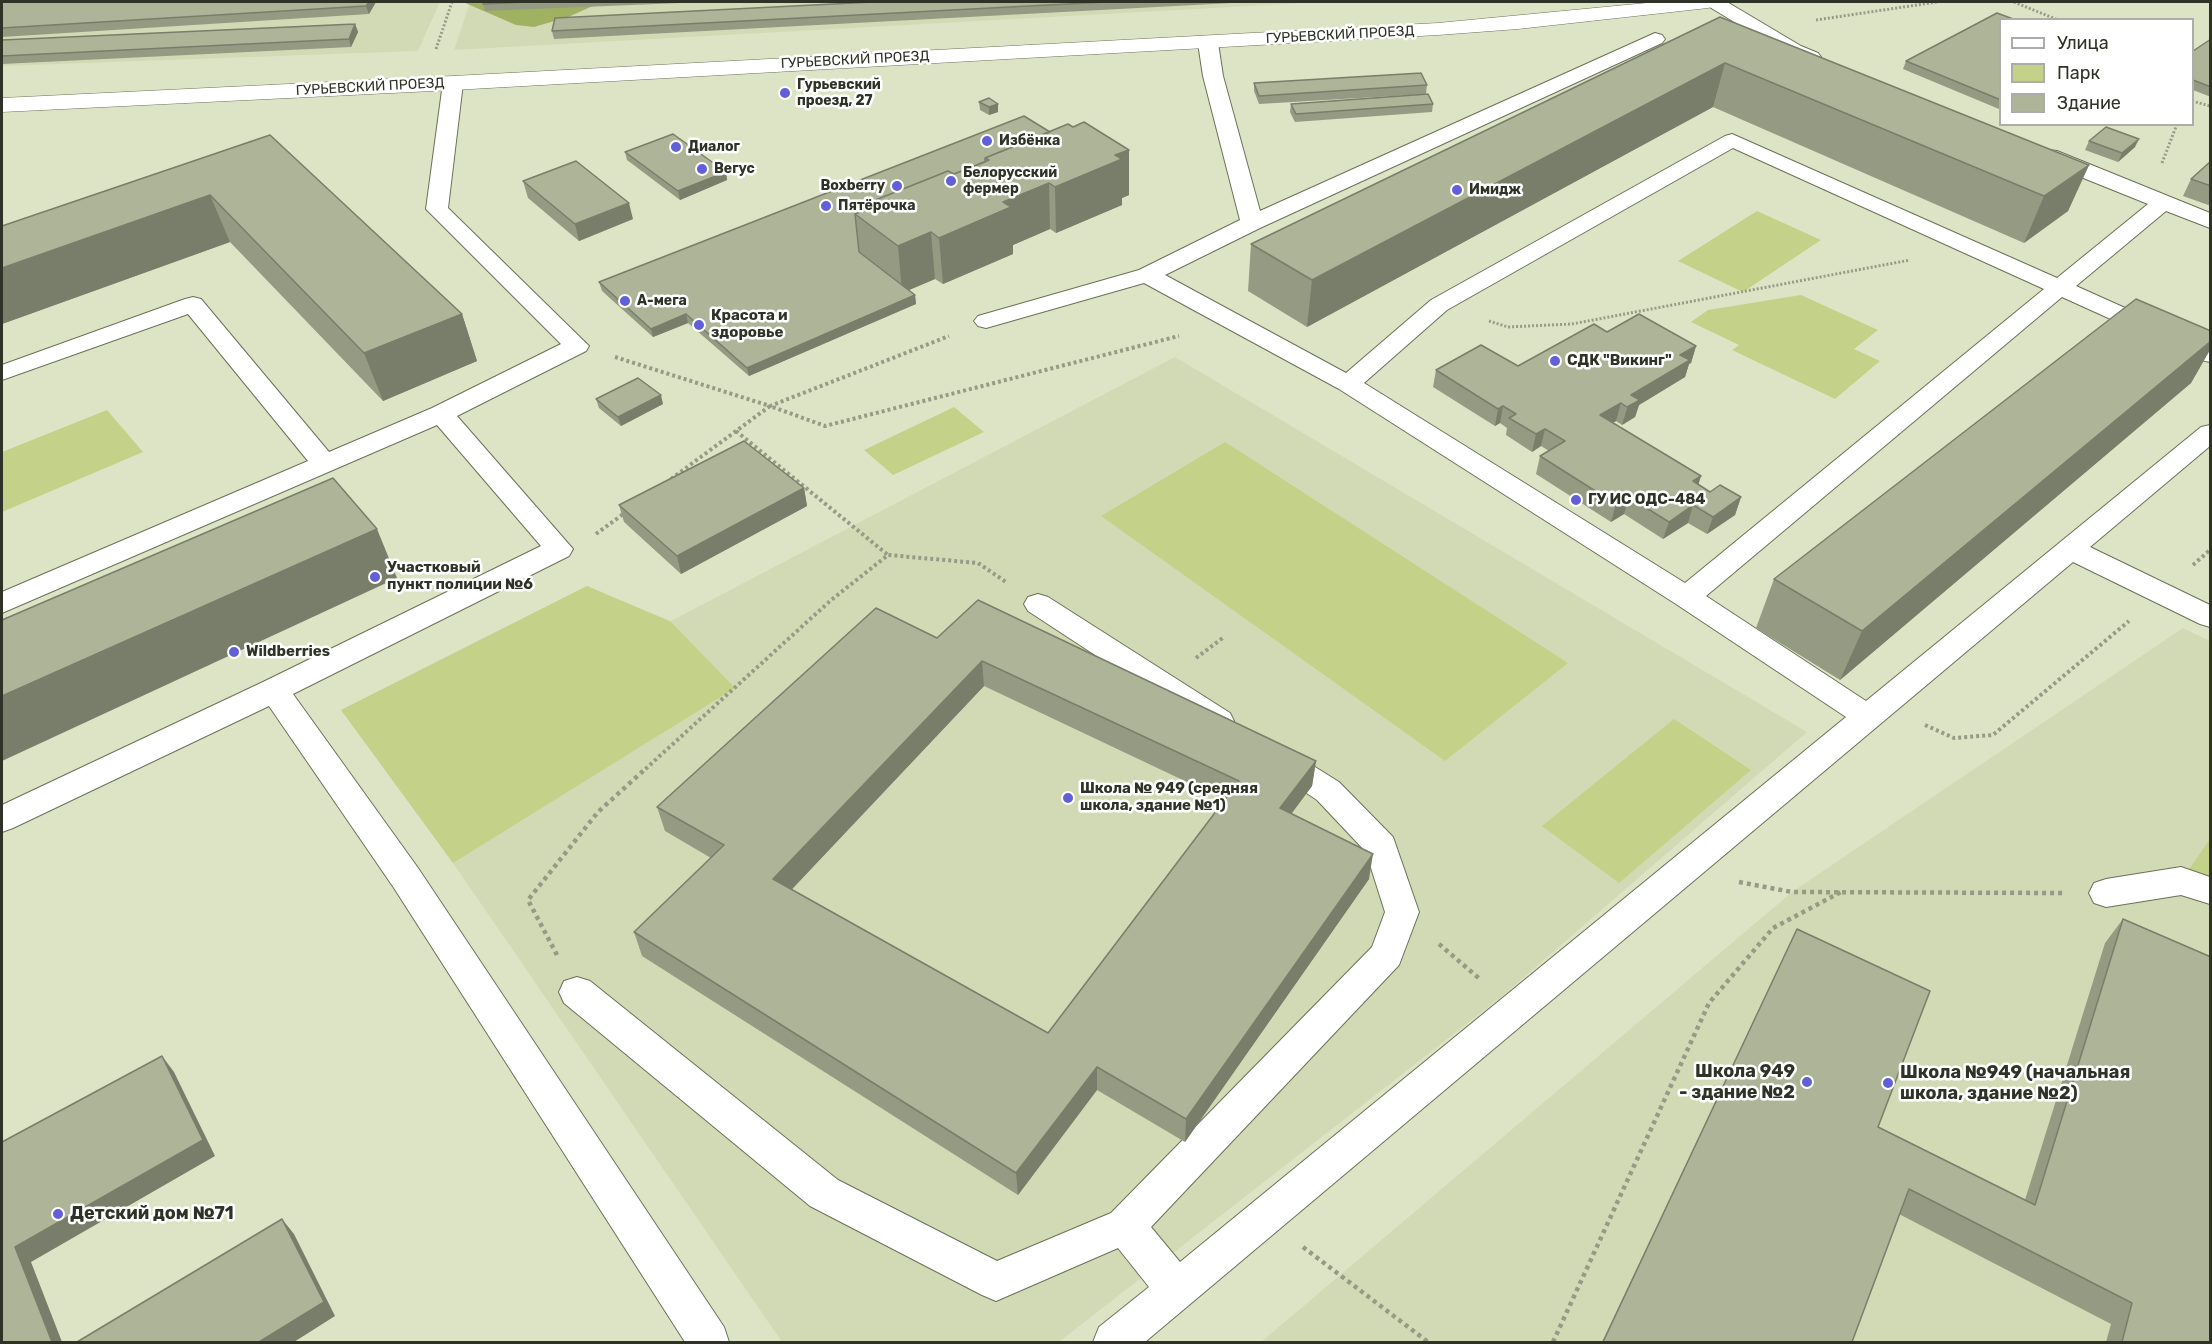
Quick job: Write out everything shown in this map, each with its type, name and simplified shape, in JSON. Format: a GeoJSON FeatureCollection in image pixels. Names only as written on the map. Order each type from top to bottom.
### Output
{"type":"FeatureCollection","features":[{"type":"Feature","properties":{"kind":"street","name":"ГУРЬЕВСКИЙ ПРОЕЗД"},"geometry":{"type":"LineString","coordinates":[[2,105],[1208,43],[1518,23],[1708,2]]}},
{"type":"Feature","properties":{"kind":"lane"},"geometry":{"type":"LineString","coordinates":[[1715,2],[1794,50],[1827,64]]}},
{"type":"Feature","properties":{"kind":"lane"},"geometry":{"type":"LineString","coordinates":[[986,321],[1147,275],[1252,223],[1655,39]]}},
{"type":"Feature","properties":{"kind":"lane"},"geometry":{"type":"LineString","coordinates":[[1208,43],[1213,76],[1252,223]]}},
{"type":"Feature","properties":{"kind":"lane"},"geometry":{"type":"LineString","coordinates":[[2,603],[441,414],[577,346],[437,209],[453,83]]}},
{"type":"Feature","properties":{"kind":"lane"},"geometry":{"type":"LineString","coordinates":[[1348,384],[1439,305],[1732,140],[2211,355]]}},
{"type":"Feature","properties":{"kind":"lane"},"geometry":{"type":"LineString","coordinates":[[2026,146],[2211,222]]}},
{"type":"Feature","properties":{"kind":"lane"},"geometry":{"type":"LineString","coordinates":[[1686,597],[2163,202]]}},
{"type":"Feature","properties":{"kind":"lane"},"geometry":{"type":"LineString","coordinates":[[1147,275],[1348,384],[1686,597],[1875,711]]}},
{"type":"Feature","properties":{"kind":"lane"},"geometry":{"type":"LineString","coordinates":[[2,373],[193,304],[324,464]]}},
{"type":"Feature","properties":{"kind":"lane"},"geometry":{"type":"LineString","coordinates":[[2,819],[274,690],[559,549],[441,414]]}},
{"type":"Feature","properties":{"kind":"lane"},"geometry":{"type":"LineString","coordinates":[[1114,1342],[2211,433]]}},
{"type":"Feature","properties":{"kind":"lane"},"geometry":{"type":"LineString","coordinates":[[2071,549],[2211,617]]}},
{"type":"Feature","properties":{"kind":"lane"},"geometry":{"type":"LineString","coordinates":[[577,992],[824,1193],[996,1281],[1125,1226],[1387,955],[1402,912],[1381,846],[1328,791],[1038,604]]}},
{"type":"Feature","properties":{"kind":"lane"},"geometry":{"type":"LineString","coordinates":[[274,690],[406,879],[709,1342]]}},
{"type":"Feature","properties":{"kind":"lane"},"geometry":{"type":"LineString","coordinates":[[2106,893],[2181,881],[2211,891]]}},
{"type":"Feature","properties":{"kind":"lane"},"geometry":{"type":"LineString","coordinates":[[1125,1226],[1177,1290]]}},
{"type":"Feature","properties":{"kind":"path"},"geometry":{"type":"LineString","coordinates":[[434,53],[452,2]]}},
{"type":"Feature","properties":{"kind":"path"},"geometry":{"type":"LineString","coordinates":[[2014,2],[2053,18]]}},
{"type":"Feature","properties":{"kind":"path"},"geometry":{"type":"LineString","coordinates":[[2194,101],[2211,106]]}},
{"type":"Feature","properties":{"kind":"path"},"geometry":{"type":"LineString","coordinates":[[1439,305],[1508,327],[1572,324],[1973,248]]}},
{"type":"Feature","properties":{"kind":"path"},"geometry":{"type":"LineString","coordinates":[[663,485],[770,406],[986,321]]}},
{"type":"Feature","properties":{"kind":"path"},"geometry":{"type":"LineString","coordinates":[[577,346],[770,406],[825,426],[1232,323]]}},
{"type":"Feature","properties":{"kind":"path"},"geometry":{"type":"LineString","coordinates":[[736,431],[888,555],[978,563],[1038,604]]}},
{"type":"Feature","properties":{"kind":"path"},"geometry":{"type":"LineString","coordinates":[[559,549],[589,539],[635,505]]}},
{"type":"Feature","properties":{"kind":"path"},"geometry":{"type":"LineString","coordinates":[[1875,711],[1954,738],[1993,735],[2211,550]]}},
{"type":"Feature","properties":{"kind":"path"},"geometry":{"type":"LineString","coordinates":[[577,992],[528,900],[598,812],[830,601],[888,555]]}},
{"type":"Feature","properties":{"kind":"path"},"geometry":{"type":"LineString","coordinates":[[1682,871],[1792,892],[2106,893]]}},
{"type":"Feature","properties":{"kind":"path"},"geometry":{"type":"LineString","coordinates":[[1553,1342],[1709,1003],[1773,928],[1841,892]]}},
{"type":"Feature","properties":{"kind":"path"},"geometry":{"type":"LineString","coordinates":[[1402,912],[1517,1008]]}},
{"type":"Feature","properties":{"kind":"path"},"geometry":{"type":"LineString","coordinates":[[1264,1218],[1428,1342]]}},
{"type":"Feature","properties":{"kind":"shaded area"},"geometry":{"type":"Polygon","coordinates":[[[2,2],[440,2],[418,51],[2,66],[2,2]]]}},
{"type":"Feature","properties":{"kind":"shaded area"},"geometry":{"type":"Polygon","coordinates":[[[470,2],[1323,2],[454,50],[470,2]]]}},
{"type":"Feature","properties":{"kind":"shaded area","name":"Школа № 949 (средняя школа, здание №1)"},"geometry":{"type":"Polygon","coordinates":[[[1175,357],[1807,732],[1501,997],[1059,1342],[782,1342],[453,863],[341,710],[587,586],[671,621],[1175,357]]]}},
{"type":"Feature","properties":{"kind":"shaded area","name":"Школа №949 (начальная школа, здание №2)"},"geometry":{"type":"Polygon","coordinates":[[[2183,628],[2210,641],[2210,1342],[1261,1342],[1792,892],[2183,628]]]}},
{"type":"Feature","properties":{"kind":"green space"},"geometry":{"type":"Polygon","coordinates":[[[463,2],[602,2],[568,17],[534,27],[516,25],[463,2]]]}},
{"type":"Feature","properties":{"kind":"green space"},"geometry":{"type":"Polygon","coordinates":[[[1757,211],[1821,240],[1743,292],[1678,261],[1757,211]]]}},
{"type":"Feature","properties":{"kind":"green space"},"geometry":{"type":"Polygon","coordinates":[[[1801,295],[1878,330],[1854,349],[1880,361],[1835,399],[1732,350],[1739,345],[1691,322],[1708,310],[1801,295]]]}},
{"type":"Feature","properties":{"kind":"green space"},"geometry":{"type":"Polygon","coordinates":[[[954,407],[984,432],[893,475],[864,450],[954,407]]]}},
{"type":"Feature","properties":{"kind":"green space"},"geometry":{"type":"Polygon","coordinates":[[[107,410],[143,452],[2,512],[2,452],[107,410]]]}},
{"type":"Feature","properties":{"kind":"green space"},"geometry":{"type":"Polygon","coordinates":[[[1225,442],[1568,663],[1445,761],[1101,516],[1225,442]]]}},
{"type":"Feature","properties":{"kind":"green space"},"geometry":{"type":"Polygon","coordinates":[[[587,586],[671,622],[735,688],[453,863],[341,710],[587,586]]]}},
{"type":"Feature","properties":{"kind":"green space"},"geometry":{"type":"Polygon","coordinates":[[[1674,719],[1751,770],[1619,883],[1542,826],[1674,719]]]}},
{"type":"Feature","properties":{"kind":"green space"},"geometry":{"type":"Polygon","coordinates":[[[2210,839],[2210,891],[2181,881],[2210,839]]]}},
{"type":"Feature","properties":{"kind":"building"},"geometry":{"type":"Polygon","coordinates":[[[2,2],[369,2],[366,6],[2,28],[2,2]]]}},
{"type":"Feature","properties":{"kind":"building"},"geometry":{"type":"Polygon","coordinates":[[[484,2],[528,2],[483,4],[484,2]]]}},
{"type":"Feature","properties":{"kind":"building"},"geometry":{"type":"Polygon","coordinates":[[[873,2],[1105,2],[552,31],[555,18],[873,2]]]}},
{"type":"Feature","properties":{"kind":"building"},"geometry":{"type":"Polygon","coordinates":[[[1997,13],[2011,18],[1999,18],[1999,99],[1906,61],[1997,13]]]}},
{"type":"Feature","properties":{"kind":"building"},"geometry":{"type":"Polygon","coordinates":[[[1720,17],[2089,165],[2044,196],[1725,63],[1312,280],[1251,244],[1720,17]]]}},
{"type":"Feature","properties":{"kind":"building"},"geometry":{"type":"Polygon","coordinates":[[[355,24],[349,39],[2,56],[2,40],[355,24]]]}},
{"type":"Feature","properties":{"kind":"building"},"geometry":{"type":"Polygon","coordinates":[[[2211,39],[2211,87],[2194,80],[2194,50],[2211,39]]]}},
{"type":"Feature","properties":{"kind":"building"},"geometry":{"type":"Polygon","coordinates":[[[1421,73],[1427,85],[1259,96],[1254,83],[1421,73]]]}},
{"type":"Feature","properties":{"kind":"building"},"geometry":{"type":"Polygon","coordinates":[[[1428,94],[1433,104],[1296,114],[1291,104],[1428,94]]]}},
{"type":"Feature","properties":{"kind":"building"},"geometry":{"type":"Polygon","coordinates":[[[989,98],[998,104],[989,107],[979,102],[989,98]]]}},
{"type":"Feature","properties":{"kind":"building"},"geometry":{"type":"Polygon","coordinates":[[[1024,116],[1050,132],[985,158],[985,162],[954,174],[948,171],[868,203],[868,209],[855,214],[859,252],[915,295],[747,368],[686,314],[651,329],[599,282],[1024,116]]]}},
{"type":"Feature","properties":{"kind":"building"},"geometry":{"type":"Polygon","coordinates":[[[1084,122],[1129,150],[1115,155],[1122,159],[1055,187],[1049,183],[1003,202],[1011,207],[939,238],[931,232],[898,246],[855,214],[873,207],[868,203],[948,171],[954,174],[989,160],[985,158],[1068,124],[1073,127],[1084,122]]]}},
{"type":"Feature","properties":{"kind":"building"},"geometry":{"type":"Polygon","coordinates":[[[2106,127],[2139,139],[2122,153],[2089,141],[2106,127]]]}},
{"type":"Feature","properties":{"kind":"building"},"geometry":{"type":"Polygon","coordinates":[[[673,134],[726,172],[678,191],[625,152],[673,134]]]}},
{"type":"Feature","properties":{"kind":"building"},"geometry":{"type":"Polygon","coordinates":[[[270,135],[462,314],[364,353],[210,195],[2,268],[2,226],[270,135]]]}},
{"type":"Feature","properties":{"kind":"building"},"geometry":{"type":"Polygon","coordinates":[[[576,161],[629,203],[575,224],[523,181],[576,161]]]}},
{"type":"Feature","properties":{"kind":"building"},"geometry":{"type":"Polygon","coordinates":[[[2211,161],[2211,186],[2191,179],[2211,161]]]}},
{"type":"Feature","properties":{"kind":"building"},"geometry":{"type":"Polygon","coordinates":[[[2136,299],[2211,331],[2211,341],[1862,631],[1774,579],[2136,299]]]}},
{"type":"Feature","properties":{"kind":"building"},"geometry":{"type":"Polygon","coordinates":[[[1639,314],[1696,346],[1680,355],[1690,360],[1631,395],[1640,400],[1627,407],[1621,403],[1600,415],[1701,476],[1693,481],[1710,492],[1720,485],[1741,497],[1713,517],[1693,505],[1669,522],[1629,497],[1616,504],[1540,456],[1565,441],[1545,429],[1536,434],[1509,418],[1516,414],[1503,406],[1498,409],[1436,370],[1481,345],[1518,366],[1594,324],[1607,332],[1639,314]]]}},
{"type":"Feature","properties":{"kind":"building"},"geometry":{"type":"Polygon","coordinates":[[[638,378],[661,395],[618,417],[596,399],[638,378]]]}},
{"type":"Feature","properties":{"kind":"building"},"geometry":{"type":"Polygon","coordinates":[[[744,441],[804,488],[677,556],[619,505],[744,441]]]}},
{"type":"Feature","properties":{"kind":"building"},"geometry":{"type":"Polygon","coordinates":[[[333,478],[377,529],[2,696],[2,620],[333,478]]]}},
{"type":"Feature","properties":{"kind":"building"},"geometry":{"type":"Polygon","coordinates":[[[978,600],[1316,761],[1280,808],[1373,854],[1186,1119],[1097,1067],[1016,1173],[634,932],[724,845],[657,807],[876,608],[937,638],[978,600]],[[982,661],[773,879],[1048,1033],[1239,781],[982,661]]]}},
{"type":"Feature","properties":{"kind":"building","name":"Школа 949 - здание №2"},"geometry":{"type":"Polygon","coordinates":[[[2123,919],[2211,957],[2211,1342],[2122,1342],[2132,1303],[1909,1189],[1852,1342],[1603,1342],[1797,929],[1930,991],[1878,1127],[2035,1205],[2123,919]]]}},
{"type":"Feature","properties":{"kind":"building","name":"Детский дом №71"},"geometry":{"type":"Polygon","coordinates":[[[162,1056],[203,1140],[15,1247],[52,1342],[2,1342],[2,1142],[162,1056]]]}},
{"type":"Feature","properties":{"kind":"building","name":"Детский дом №71"},"geometry":{"type":"Polygon","coordinates":[[[282,1219],[324,1302],[259,1342],[77,1342],[282,1219]]]}},
{"type":"Feature","properties":{"kind":"place","name":"Гурьевский проезд, 27"},"geometry":{"type":"Point","coordinates":[785,93]}},
{"type":"Feature","properties":{"kind":"place","name":"Избёнка"},"geometry":{"type":"Point","coordinates":[987,141]}},
{"type":"Feature","properties":{"kind":"place","name":"Диалог"},"geometry":{"type":"Point","coordinates":[676,147]}},
{"type":"Feature","properties":{"kind":"place","name":"Вегус"},"geometry":{"type":"Point","coordinates":[702,169]}},
{"type":"Feature","properties":{"kind":"place","name":"Белорусский фермер"},"geometry":{"type":"Point","coordinates":[951,181]}},
{"type":"Feature","properties":{"kind":"place","name":"Boxberry"},"geometry":{"type":"Point","coordinates":[897,186]}},
{"type":"Feature","properties":{"kind":"place","name":"Имидж"},"geometry":{"type":"Point","coordinates":[1457,190]}},
{"type":"Feature","properties":{"kind":"place","name":"Пятёрочка"},"geometry":{"type":"Point","coordinates":[826,206]}},
{"type":"Feature","properties":{"kind":"place","name":"А-мега"},"geometry":{"type":"Point","coordinates":[625,301]}},
{"type":"Feature","properties":{"kind":"place","name":"Красота и здоровье"},"geometry":{"type":"Point","coordinates":[699,325]}},
{"type":"Feature","properties":{"kind":"place","name":"СДК \"Викинг\""},"geometry":{"type":"Point","coordinates":[1555,361]}},
{"type":"Feature","properties":{"kind":"place","name":"ГУ ИС ОДС-484"},"geometry":{"type":"Point","coordinates":[1576,500]}},
{"type":"Feature","properties":{"kind":"place","name":"Участковый пункт полиции №6"},"geometry":{"type":"Point","coordinates":[375,577]}},
{"type":"Feature","properties":{"kind":"place","name":"Wildberries"},"geometry":{"type":"Point","coordinates":[234,652]}},
{"type":"Feature","properties":{"kind":"place","name":"Школа № 949 (средняя школа, здание №1)"},"geometry":{"type":"Point","coordinates":[1068,798]}},
{"type":"Feature","properties":{"kind":"place","name":"Школа 949 - здание №2"},"geometry":{"type":"Point","coordinates":[1807,1082]}},
{"type":"Feature","properties":{"kind":"place","name":"Школа №949 (начальная школа, здание №2)"},"geometry":{"type":"Point","coordinates":[1888,1083]}},
{"type":"Feature","properties":{"kind":"place","name":"Детский дом №71"},"geometry":{"type":"Point","coordinates":[58,1214]}}]}
